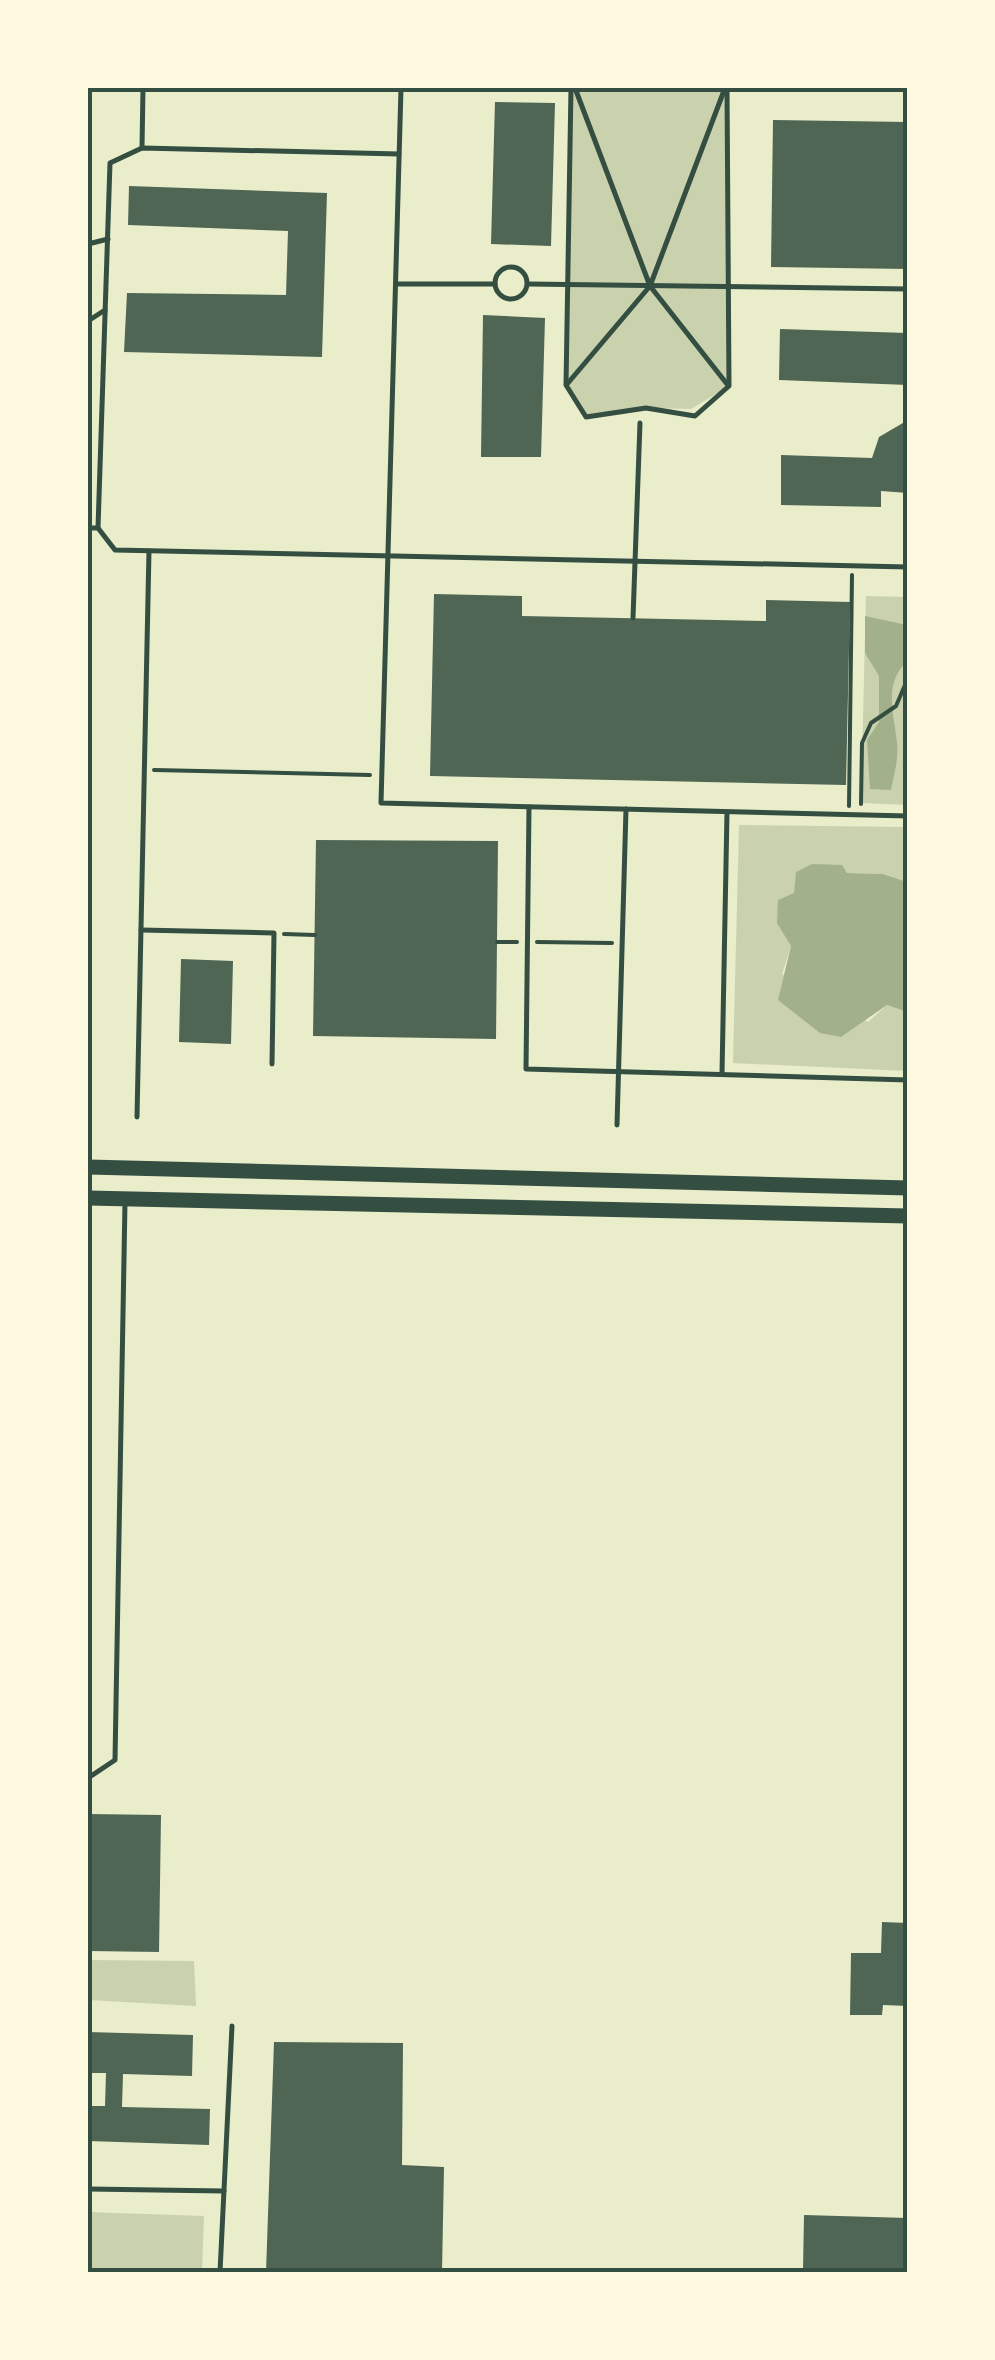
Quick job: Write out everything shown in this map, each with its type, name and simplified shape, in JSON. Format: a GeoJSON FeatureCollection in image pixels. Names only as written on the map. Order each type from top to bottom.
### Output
{"type":"FeatureCollection","features":[{"type":"Feature","properties":{"kind":"main road"},"geometry":{"type":"LineString","coordinates":[[88,1166],[908,1188]]}},
{"type":"Feature","properties":{"kind":"main road"},"geometry":{"type":"LineString","coordinates":[[88,1198],[908,1216]]}},
{"type":"Feature","properties":{"kind":"lane"},"geometry":{"type":"LineString","coordinates":[[142,148],[144,88]]}},
{"type":"Feature","properties":{"kind":"lane"},"geometry":{"type":"LineString","coordinates":[[402,88],[380,804],[908,816]]}},
{"type":"Feature","properties":{"kind":"lane"},"geometry":{"type":"LineString","coordinates":[[573,88],[566,385],[586,417],[646,408],[695,416],[729,386],[726,88]]}},
{"type":"Feature","properties":{"kind":"lane"},"geometry":{"type":"LineString","coordinates":[[573,88],[650,286],[729,386]]}},
{"type":"Feature","properties":{"kind":"lane"},"geometry":{"type":"LineString","coordinates":[[566,385],[650,286],[726,88]]}},
{"type":"Feature","properties":{"kind":"lane"},"geometry":{"type":"LineString","coordinates":[[400,154],[142,148],[110,163],[98,528],[115,550],[908,567]]}},
{"type":"Feature","properties":{"kind":"lane"},"geometry":{"type":"LineString","coordinates":[[88,244],[108,239]]}},
{"type":"Feature","properties":{"kind":"lane"},"geometry":{"type":"LineString","coordinates":[[508,266],[520,268],[528,284],[524,293],[512,299],[502,296],[495,284],[498,273],[508,266]]}},
{"type":"Feature","properties":{"kind":"lane"},"geometry":{"type":"LineString","coordinates":[[396,284],[495,284]]}},
{"type":"Feature","properties":{"kind":"lane"},"geometry":{"type":"LineString","coordinates":[[528,284],[908,290]]}},
{"type":"Feature","properties":{"kind":"lane"},"geometry":{"type":"LineString","coordinates":[[88,321],[105,310]]}},
{"type":"Feature","properties":{"kind":"lane"},"geometry":{"type":"LineString","coordinates":[[633,618],[640,423]]}},
{"type":"Feature","properties":{"kind":"lane"},"geometry":{"type":"LineString","coordinates":[[88,528],[98,528]]}},
{"type":"Feature","properties":{"kind":"lane"},"geometry":{"type":"LineString","coordinates":[[137,1117],[149,551]]}},
{"type":"Feature","properties":{"kind":"lane"},"geometry":{"type":"LineString","coordinates":[[529,807],[526,1068],[908,1080]]}},
{"type":"Feature","properties":{"kind":"lane"},"geometry":{"type":"LineString","coordinates":[[617,1125],[626,810]]}},
{"type":"Feature","properties":{"kind":"lane"},"geometry":{"type":"LineString","coordinates":[[722,1074],[727,812]]}},
{"type":"Feature","properties":{"kind":"lane"},"geometry":{"type":"LineString","coordinates":[[141,930],[274,933],[272,1064]]}},
{"type":"Feature","properties":{"kind":"lane"},"geometry":{"type":"LineString","coordinates":[[88,1778],[115,1760],[125,1199]]}},
{"type":"Feature","properties":{"kind":"lane"},"geometry":{"type":"LineString","coordinates":[[220,2272],[232,2026]]}},
{"type":"Feature","properties":{"kind":"lane"},"geometry":{"type":"LineString","coordinates":[[88,2190],[226,2191]]}},
{"type":"Feature","properties":{"kind":"path"},"geometry":{"type":"LineString","coordinates":[[849,815],[852,566]]}},
{"type":"Feature","properties":{"kind":"path"},"geometry":{"type":"LineString","coordinates":[[860,815],[862,743],[870,722],[896,706],[908,678]]}},
{"type":"Feature","properties":{"kind":"path"},"geometry":{"type":"LineString","coordinates":[[144,770],[382,775]]}},
{"type":"Feature","properties":{"kind":"path"},"geometry":{"type":"LineString","coordinates":[[274,933],[315,935]]}},
{"type":"Feature","properties":{"kind":"path"},"geometry":{"type":"LineString","coordinates":[[497,942],[622,944]]}},
{"type":"Feature","properties":{"kind":"shaded area"},"geometry":{"type":"Polygon","coordinates":[[[571,88],[727,88],[729,386],[691,409],[646,408],[586,417],[566,385],[571,88]]]}},
{"type":"Feature","properties":{"kind":"shaded area"},"geometry":{"type":"Polygon","coordinates":[[[866,596],[907,597],[907,805],[861,803],[866,596]]]}},
{"type":"Feature","properties":{"kind":"shaded area"},"geometry":{"type":"Polygon","coordinates":[[[865,616],[907,625],[907,661],[892,689],[897,749],[891,790],[870,789],[867,740],[879,722],[879,676],[865,653],[865,616]]]}},
{"type":"Feature","properties":{"kind":"shaded area"},"geometry":{"type":"Polygon","coordinates":[[[739,825],[907,827],[907,882],[883,874],[847,873],[791,946],[782,974],[868,1022],[887,1005],[907,1012],[907,1071],[733,1063],[739,825]]]}},
{"type":"Feature","properties":{"kind":"shaded area"},"geometry":{"type":"Polygon","coordinates":[[[812,864],[842,865],[847,873],[883,874],[907,882],[907,1012],[887,1005],[841,1037],[820,1033],[778,1000],[791,946],[777,923],[778,900],[794,893],[796,872],[812,864]]]}},
{"type":"Feature","properties":{"kind":"shaded area"},"geometry":{"type":"Polygon","coordinates":[[[88,1960],[194,1961],[196,2006],[88,2000],[88,1960]]]}},
{"type":"Feature","properties":{"kind":"shaded area"},"geometry":{"type":"Polygon","coordinates":[[[88,2212],[204,2216],[202,2272],[88,2272],[88,2212]]]}},
{"type":"Feature","properties":{"kind":"building"},"geometry":{"type":"Polygon","coordinates":[[[495,102],[555,103],[551,246],[491,244],[495,102]]]}},
{"type":"Feature","properties":{"kind":"building"},"geometry":{"type":"Polygon","coordinates":[[[773,120],[908,122],[908,269],[771,267],[773,120]]]}},
{"type":"Feature","properties":{"kind":"building"},"geometry":{"type":"Polygon","coordinates":[[[129,186],[327,193],[322,357],[124,352],[127,293],[286,295],[288,231],[128,225],[129,186]]]}},
{"type":"Feature","properties":{"kind":"building"},"geometry":{"type":"Polygon","coordinates":[[[483,315],[545,318],[541,457],[481,457],[483,315]]]}},
{"type":"Feature","properties":{"kind":"building"},"geometry":{"type":"Polygon","coordinates":[[[780,329],[908,333],[908,385],[779,380],[780,329]]]}},
{"type":"Feature","properties":{"kind":"building"},"geometry":{"type":"Polygon","coordinates":[[[908,420],[908,493],[881,491],[881,507],[781,505],[781,455],[872,458],[879,437],[908,420]]]}},
{"type":"Feature","properties":{"kind":"building"},"geometry":{"type":"Polygon","coordinates":[[[434,594],[522,596],[522,616],[766,621],[766,600],[850,602],[846,785],[430,776],[434,594]]]}},
{"type":"Feature","properties":{"kind":"building"},"geometry":{"type":"Polygon","coordinates":[[[316,840],[498,841],[496,1039],[313,1036],[316,840]]]}},
{"type":"Feature","properties":{"kind":"building"},"geometry":{"type":"Polygon","coordinates":[[[181,959],[233,961],[231,1044],[179,1042],[181,959]]]}},
{"type":"Feature","properties":{"kind":"building"},"geometry":{"type":"Polygon","coordinates":[[[88,1814],[161,1815],[159,1952],[88,1951],[88,1814]]]}},
{"type":"Feature","properties":{"kind":"building"},"geometry":{"type":"Polygon","coordinates":[[[882,1922],[908,1923],[908,2006],[883,2005],[882,2015],[850,2015],[851,1953],[881,1953],[882,1922]]]}},
{"type":"Feature","properties":{"kind":"building"},"geometry":{"type":"Polygon","coordinates":[[[88,2032],[193,2035],[192,2076],[123,2074],[122,2107],[210,2109],[209,2145],[88,2141],[88,2106],[105,2106],[106,2073],[88,2073],[88,2032]]]}},
{"type":"Feature","properties":{"kind":"building"},"geometry":{"type":"Polygon","coordinates":[[[274,2042],[403,2043],[402,2165],[444,2167],[442,2272],[266,2272],[274,2042]]]}},
{"type":"Feature","properties":{"kind":"building"},"geometry":{"type":"Polygon","coordinates":[[[804,2215],[908,2218],[908,2272],[803,2270],[804,2215]]]}}]}
